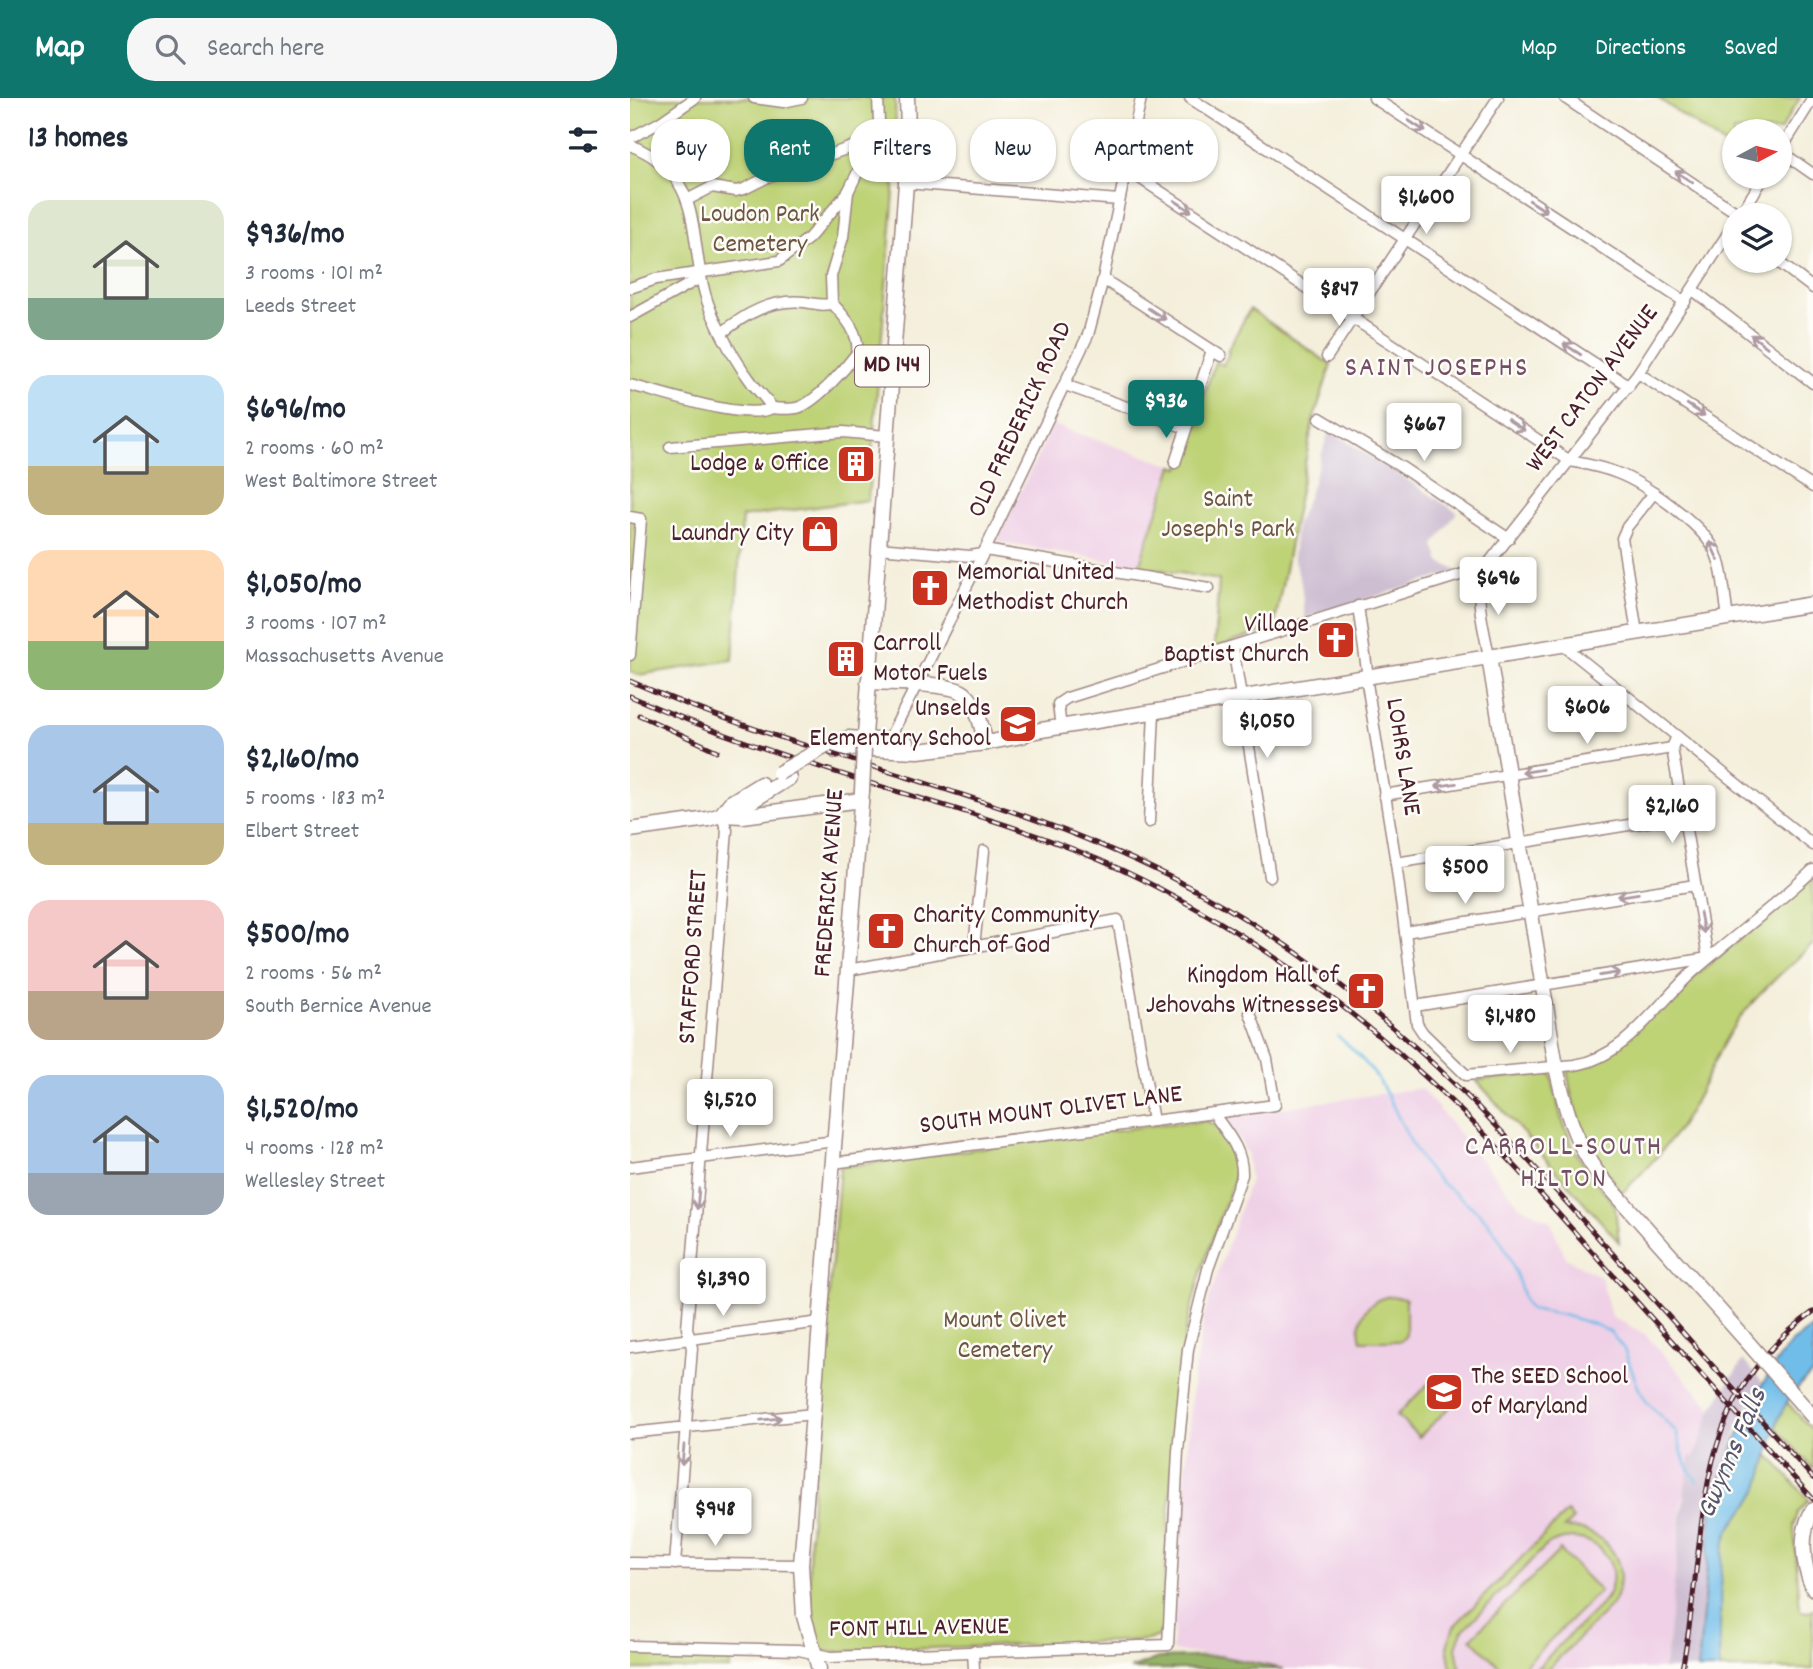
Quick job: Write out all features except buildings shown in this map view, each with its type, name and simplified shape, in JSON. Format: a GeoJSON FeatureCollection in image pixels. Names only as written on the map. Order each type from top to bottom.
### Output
{"type":"FeatureCollection","features":[{"type":"Feature","properties":{"kind":"main road","name":"FREDERICK AVENUE"},"geometry":{"type":"LineString","coordinates":[[817,1662],[804,1616],[801,1565],[906,183],[907,98]]}},
{"type":"Feature","properties":{"kind":"main road"},"geometry":{"type":"LineString","coordinates":[[721,815],[730,803],[784,776],[848,738],[918,751],[985,739],[1021,729],[1029,732],[1061,727],[1813,604]]}},
{"type":"Feature","properties":{"kind":"main road"},"geometry":{"type":"LineString","coordinates":[[1489,657],[1556,1067],[1567,1116],[1589,1162],[1614,1194],[1813,1417]]}},
{"type":"Feature","properties":{"kind":"main road"},"geometry":{"type":"LineString","coordinates":[[869,682],[945,686],[964,692],[976,709],[985,739]]}},
{"type":"Feature","properties":{"kind":"main road"},"geometry":{"type":"LineString","coordinates":[[865,743],[985,739]]}},
{"type":"Feature","properties":{"kind":"main road"},"geometry":{"type":"LineString","coordinates":[[630,830],[721,815],[743,816],[861,796]]}},
{"type":"Feature","properties":{"kind":"main road"},"geometry":{"type":"LineString","coordinates":[[1813,1510],[1808,1519],[1804,1541],[1806,1566],[1813,1588]]}},
{"type":"Feature","properties":{"kind":"street"},"geometry":{"type":"LineString","coordinates":[[630,138],[659,123],[695,98]]}},
{"type":"Feature","properties":{"kind":"street"},"geometry":{"type":"LineString","coordinates":[[754,98],[783,102],[802,98]]}},
{"type":"Feature","properties":{"kind":"street"},"geometry":{"type":"LineString","coordinates":[[878,98],[878,119]]}},
{"type":"Feature","properties":{"kind":"street","name":"OLD FREDERICK ROAD"},"geometry":{"type":"LineString","coordinates":[[1136,119],[1140,98]]}},
{"type":"Feature","properties":{"kind":"street"},"geometry":{"type":"LineString","coordinates":[[1190,98],[1629,386]]}},
{"type":"Feature","properties":{"kind":"street"},"geometry":{"type":"LineString","coordinates":[[1374,98],[1685,302]]}},
{"type":"Feature","properties":{"kind":"street"},"geometry":{"type":"LineString","coordinates":[[1327,358],[1498,98]]}},
{"type":"Feature","properties":{"kind":"street"},"geometry":{"type":"LineString","coordinates":[[1565,98],[1722,203]]}},
{"type":"Feature","properties":{"kind":"street"},"geometry":{"type":"LineString","coordinates":[[1792,132],[1813,98]]}},
{"type":"Feature","properties":{"kind":"street"},"geometry":{"type":"LineString","coordinates":[[630,145],[667,168],[677,178],[687,200],[699,274],[713,317],[739,364],[772,408]]}},
{"type":"Feature","properties":{"kind":"street"},"geometry":{"type":"LineString","coordinates":[[687,200],[712,187],[736,191],[744,189],[768,177],[849,148]]}},
{"type":"Feature","properties":{"kind":"street"},"geometry":{"type":"LineString","coordinates":[[1792,159],[1813,174]]}},
{"type":"Feature","properties":{"kind":"street"},"geometry":{"type":"LineString","coordinates":[[630,288],[656,279],[773,263],[786,258],[809,238],[848,192],[853,182]]}},
{"type":"Feature","properties":{"kind":"street","name":"OLD FREDERICK ROAD"},"geometry":{"type":"LineString","coordinates":[[888,741],[984,552],[1088,335],[1103,279],[1123,182]]}},
{"type":"Feature","properties":{"kind":"street"},"geometry":{"type":"LineString","coordinates":[[1146,182],[1570,461],[1618,473],[1654,494],[1698,528],[1714,550],[1728,618]]}},
{"type":"Feature","properties":{"kind":"street"},"geometry":{"type":"LineString","coordinates":[[906,183],[1119,200]]}},
{"type":"Feature","properties":{"kind":"street"},"geometry":{"type":"LineString","coordinates":[[630,385],[718,407],[763,411],[799,407],[818,395],[857,353],[858,344],[848,320],[832,303],[831,276],[843,237],[848,192]]}},
{"type":"Feature","properties":{"kind":"street","name":"WEST CATON AVENUE"},"geometry":{"type":"LineString","coordinates":[[1481,575],[1639,373],[1722,245]]}},
{"type":"Feature","properties":{"kind":"street"},"geometry":{"type":"LineString","coordinates":[[1792,272],[1813,288]]}},
{"type":"Feature","properties":{"kind":"street"},"geometry":{"type":"LineString","coordinates":[[630,317],[695,281],[699,274]]}},
{"type":"Feature","properties":{"kind":"street"},"geometry":{"type":"LineString","coordinates":[[1103,279],[1217,353],[1186,428],[1175,463]]}},
{"type":"Feature","properties":{"kind":"street"},"geometry":{"type":"LineString","coordinates":[[1693,290],[1813,383]]}},
{"type":"Feature","properties":{"kind":"street"},"geometry":{"type":"LineString","coordinates":[[722,333],[748,313],[777,303],[807,302],[824,306],[832,303]]}},
{"type":"Feature","properties":{"kind":"street"},"geometry":{"type":"LineString","coordinates":[[1639,373],[1809,484],[1813,472]]}},
{"type":"Feature","properties":{"kind":"street"},"geometry":{"type":"LineString","coordinates":[[1065,385],[1186,428]]}},
{"type":"Feature","properties":{"kind":"street"},"geometry":{"type":"LineString","coordinates":[[1320,418],[1402,467],[1508,539]]}},
{"type":"Feature","properties":{"kind":"street"},"geometry":{"type":"LineString","coordinates":[[670,447],[844,432],[886,436]]}},
{"type":"Feature","properties":{"kind":"street"},"geometry":{"type":"LineString","coordinates":[[1637,633],[1622,537],[1654,494]]}},
{"type":"Feature","properties":{"kind":"street"},"geometry":{"type":"LineString","coordinates":[[630,517],[641,519],[630,655]]}},
{"type":"Feature","properties":{"kind":"street"},"geometry":{"type":"LineString","coordinates":[[878,548],[970,556],[984,552],[1209,588]]}},
{"type":"Feature","properties":{"kind":"street"},"geometry":{"type":"LineString","coordinates":[[1061,727],[1058,709],[1061,701],[1462,574],[1481,575],[1479,594],[1489,657]]}},
{"type":"Feature","properties":{"kind":"street","name":"LOHRS LANE"},"geometry":{"type":"LineString","coordinates":[[1358,606],[1417,1024],[1466,1075],[1556,1067]]}},
{"type":"Feature","properties":{"kind":"street"},"geometry":{"type":"LineString","coordinates":[[1563,645],[1813,845]]}},
{"type":"Feature","properties":{"kind":"street"},"geometry":{"type":"LineString","coordinates":[[1233,647],[1270,877]]}},
{"type":"Feature","properties":{"kind":"street"},"geometry":{"type":"LineString","coordinates":[[1149,822],[1154,712]]}},
{"type":"Feature","properties":{"kind":"street"},"geometry":{"type":"LineString","coordinates":[[1677,736],[1671,748],[1708,958]]}},
{"type":"Feature","properties":{"kind":"street"},"geometry":{"type":"LineString","coordinates":[[1384,795],[1671,748]]}},
{"type":"Feature","properties":{"kind":"street","name":"STAFFORD STREET"},"geometry":{"type":"LineString","coordinates":[[675,1564],[692,1348],[687,1328],[727,830],[721,815]]}},
{"type":"Feature","properties":{"kind":"street"},"geometry":{"type":"LineString","coordinates":[[1396,863],[1684,816]]}},
{"type":"Feature","properties":{"kind":"street"},"geometry":{"type":"LineString","coordinates":[[974,947],[984,851]]}},
{"type":"Feature","properties":{"kind":"street"},"geometry":{"type":"LineString","coordinates":[[1556,1067],[1584,1063],[1604,1055],[1637,1028],[1708,958],[1772,908],[1813,870]]}},
{"type":"Feature","properties":{"kind":"street"},"geometry":{"type":"LineString","coordinates":[[1405,932],[1695,885]]}},
{"type":"Feature","properties":{"kind":"street"},"geometry":{"type":"LineString","coordinates":[[848,970],[1118,920],[1153,1121]]}},
{"type":"Feature","properties":{"kind":"street"},"geometry":{"type":"LineString","coordinates":[[1415,1006],[1708,958]]}},
{"type":"Feature","properties":{"kind":"street","name":"SOUTH MOUNT OLIVET LANE"},"geometry":{"type":"LineString","coordinates":[[833,1163],[1275,1105],[1267,1059],[1250,1013]]}},
{"type":"Feature","properties":{"kind":"street","name":"FONT HILL AVENUE"},"geometry":{"type":"LineString","coordinates":[[630,1646],[799,1650],[817,1662],[830,1657],[1168,1645],[1178,1451],[1188,1349],[1208,1269],[1242,1175],[1239,1150],[1213,1113]]}},
{"type":"Feature","properties":{"kind":"street"},"geometry":{"type":"LineString","coordinates":[[630,1167],[835,1141]]}},
{"type":"Feature","properties":{"kind":"street"},"geometry":{"type":"LineString","coordinates":[[630,1346],[820,1322]]}},
{"type":"Feature","properties":{"kind":"street"},"geometry":{"type":"LineString","coordinates":[[630,1433],[813,1414]]}},
{"type":"Feature","properties":{"kind":"street"},"geometry":{"type":"LineString","coordinates":[[630,1563],[801,1565]]}},
{"type":"Feature","properties":{"kind":"street"},"geometry":{"type":"LineString","coordinates":[[974,1651],[974,1669]]}},
{"type":"Feature","properties":{"kind":"shaded area"},"geometry":{"type":"Polygon","coordinates":[[[1053,425],[1173,466],[1139,566],[996,541],[1053,425]]]}},
{"type":"Feature","properties":{"kind":"shaded area"},"geometry":{"type":"Polygon","coordinates":[[[1329,430],[1457,512],[1434,545],[1440,562],[1458,571],[1305,618],[1301,583],[1293,557],[1296,525],[1309,495],[1329,430]]]}},
{"type":"Feature","properties":{"kind":"shaded area","name":"The SEED School of Maryland"},"geometry":{"type":"Polygon","coordinates":[[[1421,1088],[1520,1206],[1550,1221],[1566,1258],[1601,1277],[1611,1316],[1646,1335],[1712,1409],[1682,1501],[1672,1615],[1663,1669],[1284,1669],[1219,1656],[1172,1651],[1193,1376],[1207,1305],[1250,1180],[1247,1153],[1226,1116],[1421,1088]]]}},
{"type":"Feature","properties":{"kind":"shaded area"},"geometry":{"type":"Polygon","coordinates":[[[1743,1360],[1762,1382],[1738,1423],[1718,1491],[1700,1669],[1663,1669],[1690,1455],[1694,1458],[1712,1409],[1743,1360]]]}},
{"type":"Feature","properties":{"kind":"green space","name":"Loudon Park Cemetery"},"geometry":{"type":"Polygon","coordinates":[[[630,98],[895,98],[896,119],[849,119],[849,182],[895,182],[868,500],[742,517],[733,660],[638,675],[630,671],[630,98]]]}},
{"type":"Feature","properties":{"kind":"green space"},"geometry":{"type":"Polygon","coordinates":[[[1658,98],[1800,98],[1787,119],[1722,119],[1722,143],[1658,98]]]}},
{"type":"Feature","properties":{"kind":"green space","name":"Saint Joseph's Park"},"geometry":{"type":"Polygon","coordinates":[[[1250,309],[1331,365],[1313,421],[1274,628],[1214,648],[1219,580],[1139,566],[1173,466],[1180,468],[1215,362],[1223,365],[1229,353],[1227,351],[1250,309]]]}},
{"type":"Feature","properties":{"kind":"green space"},"geometry":{"type":"Polygon","coordinates":[[[1813,878],[1813,944],[1770,984],[1741,1017],[1680,1127],[1653,1161],[1622,1193],[1585,1136],[1574,1106],[1567,1070],[1595,1063],[1813,878]]]}},
{"type":"Feature","properties":{"kind":"green space"},"geometry":{"type":"Polygon","coordinates":[[[1551,1073],[1561,1117],[1574,1149],[1615,1206],[1619,1242],[1476,1080],[1551,1073]]]}},
{"type":"Feature","properties":{"kind":"green space","name":"Mount Olivet Cemetery"},"geometry":{"type":"Polygon","coordinates":[[[1207,1121],[1220,1131],[1229,1146],[1234,1163],[1234,1180],[1203,1265],[1187,1324],[1179,1373],[1164,1585],[1164,1627],[1158,1636],[1148,1640],[826,1652],[822,1650],[811,1601],[809,1546],[840,1167],[1162,1124],[1207,1121]]]}},
{"type":"Feature","properties":{"kind":"green space"},"geometry":{"type":"Polygon","coordinates":[[[1389,1296],[1406,1299],[1406,1335],[1401,1341],[1361,1341],[1360,1325],[1364,1312],[1374,1302],[1389,1296]]]}},
{"type":"Feature","properties":{"kind":"green space"},"geometry":{"type":"Polygon","coordinates":[[[1429,1383],[1451,1406],[1419,1437],[1397,1415],[1429,1383]]]}},
{"type":"Feature","properties":{"kind":"green space"},"geometry":{"type":"Polygon","coordinates":[[[1775,1389],[1813,1431],[1813,1469],[1760,1409],[1775,1389]]]}},
{"type":"Feature","properties":{"kind":"green space"},"geometry":{"type":"Polygon","coordinates":[[[1757,1442],[1809,1500],[1798,1513],[1794,1526],[1800,1611],[1809,1612],[1813,1609],[1813,1669],[1711,1669],[1715,1557],[1757,1442]]]}},
{"type":"Feature","properties":{"kind":"green space"},"geometry":{"type":"Polygon","coordinates":[[[1567,1512],[1573,1519],[1564,1528],[1580,1529],[1593,1534],[1613,1552],[1620,1577],[1618,1591],[1611,1606],[1548,1669],[1536,1669],[1603,1602],[1612,1580],[1606,1555],[1597,1546],[1573,1538],[1559,1540],[1546,1546],[1462,1631],[1456,1647],[1460,1669],[1451,1669],[1447,1646],[1454,1626],[1567,1512]]]}},
{"type":"Feature","properties":{"kind":"green space"},"geometry":{"type":"Polygon","coordinates":[[[1560,1550],[1600,1591],[1521,1669],[1502,1669],[1471,1638],[1560,1550]]]}},
{"type":"Feature","properties":{"kind":"green space"},"geometry":{"type":"Polygon","coordinates":[[[630,1651],[730,1653],[730,1669],[630,1669],[630,1651]]]}},
{"type":"Feature","properties":{"kind":"green space"},"geometry":{"type":"Polygon","coordinates":[[[1219,1656],[1284,1669],[1130,1669],[1158,1658],[1219,1656]]]}},
{"type":"Feature","properties":{"kind":"water","name":"Gwynns Falls"},"geometry":{"type":"Polygon","coordinates":[[[1813,1327],[1813,1373],[1799,1386],[1782,1412],[1759,1487],[1752,1501],[1730,1528],[1724,1545],[1720,1582],[1720,1669],[1698,1669],[1713,1497],[1758,1392],[1791,1343],[1813,1327]]]}},
{"type":"Feature","properties":{"kind":"waterway"},"geometry":{"type":"LineString","coordinates":[[1338,1036],[1360,1056],[1378,1079],[1413,1147],[1427,1168],[1488,1222],[1508,1254],[1530,1309],[1596,1325],[1610,1332],[1624,1349],[1638,1387],[1647,1402],[1676,1432],[1685,1463],[1697,1481]]}},
{"type":"Feature","properties":{"kind":"railway"},"geometry":{"type":"LineString","coordinates":[[630,681],[764,732],[969,797],[1103,846],[1208,897],[1286,946],[1324,972],[1396,1030],[1482,1111],[1813,1478]]}},
{"type":"Feature","properties":{"kind":"railway"},"geometry":{"type":"LineString","coordinates":[[630,696],[756,746],[1006,825],[1094,857],[1168,893],[1297,972],[1377,1034],[1494,1143],[1813,1499]]}},
{"type":"Feature","properties":{"kind":"railway"},"geometry":{"type":"LineString","coordinates":[[639,715],[717,751]]}},
{"type":"Feature","properties":{"kind":"railway"},"geometry":{"type":"LineString","coordinates":[[1682,1669],[1702,1521],[1710,1474],[1722,1430],[1742,1388],[1771,1348],[1813,1312]]}},
{"type":"Feature","properties":{"kind":"place","name":"Lodge & Office"},"geometry":{"type":"Point","coordinates":[856,464]}},
{"type":"Feature","properties":{"kind":"place","name":"Laundry City"},"geometry":{"type":"Point","coordinates":[820,534]}},
{"type":"Feature","properties":{"kind":"place","name":"Memorial United Methodist Church"},"geometry":{"type":"Point","coordinates":[930,588]}},
{"type":"Feature","properties":{"kind":"place","name":"Village Baptist Church"},"geometry":{"type":"Point","coordinates":[1336,640]}},
{"type":"Feature","properties":{"kind":"place","name":"Carroll Motor Fuels"},"geometry":{"type":"Point","coordinates":[846,659]}},
{"type":"Feature","properties":{"kind":"place","name":"Unselds Elementary School"},"geometry":{"type":"Point","coordinates":[1018,724]}},
{"type":"Feature","properties":{"kind":"place","name":"Charity Community Church of God"},"geometry":{"type":"Point","coordinates":[886,931]}},
{"type":"Feature","properties":{"kind":"place","name":"Kingdom Hall of Jehovahs Witnesses"},"geometry":{"type":"Point","coordinates":[1366,991]}},
{"type":"Feature","properties":{"kind":"place","name":"The SEED School of Maryland"},"geometry":{"type":"Point","coordinates":[1444,1392]}},
{"type":"Feature","properties":{"kind":"district","name":"SAINT JOSEPHS"},"geometry":{"type":"Point","coordinates":[1437,370]}},
{"type":"Feature","properties":{"kind":"district","name":"CARROLL-SOUTH HILTON"},"geometry":{"type":"Point","coordinates":[1564,1165]}}]}
